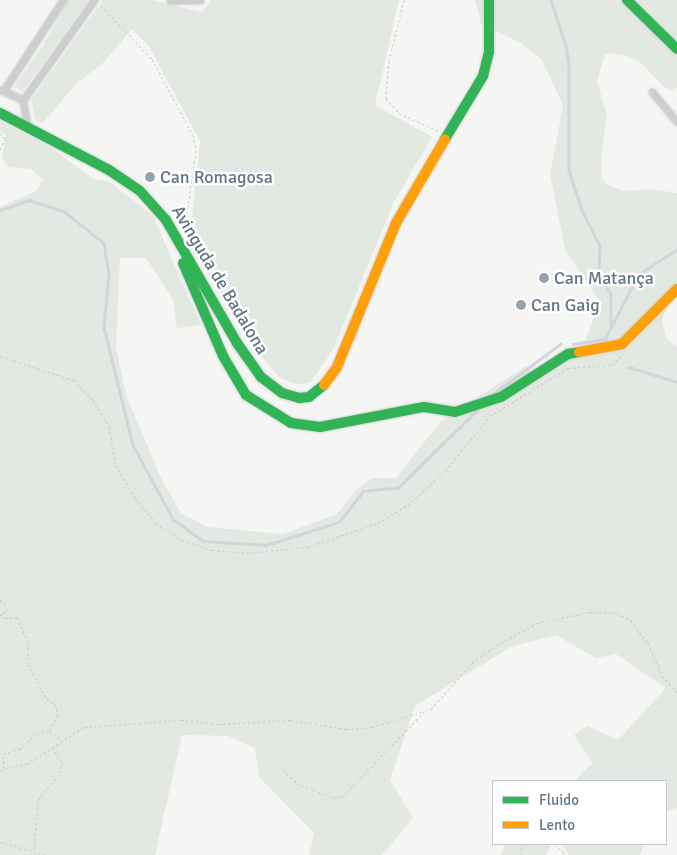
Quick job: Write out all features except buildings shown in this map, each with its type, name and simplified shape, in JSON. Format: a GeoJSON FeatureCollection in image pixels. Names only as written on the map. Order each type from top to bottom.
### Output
{"type":"FeatureCollection","features":[{"type":"Feature","properties":{"kind":"street"},"geometry":{"type":"LineString","coordinates":[[23,100],[2,90],[63,0]]}},
{"type":"Feature","properties":{"kind":"street"},"geometry":{"type":"LineString","coordinates":[[27,126],[23,100],[94,0]]}},
{"type":"Feature","properties":{"kind":"street"},"geometry":{"type":"LineString","coordinates":[[170,0],[200,0]]}},
{"type":"Feature","properties":{"kind":"street"},"geometry":{"type":"LineString","coordinates":[[448,136],[476,91],[487,62],[488,0]]}},
{"type":"Feature","properties":{"kind":"street"},"geometry":{"type":"LineString","coordinates":[[627,0],[677,49]]}},
{"type":"Feature","properties":{"kind":"street"},"geometry":{"type":"LineString","coordinates":[[652,92],[677,122]]}},
{"type":"Feature","properties":{"kind":"street","name":"Avinguda de Badalona"},"geometry":{"type":"LineString","coordinates":[[0,113],[109,170],[140,191],[166,220],[181,250],[236,343],[261,377],[282,393],[299,398],[310,397],[323,387],[337,367],[396,223],[448,136]]}},
{"type":"Feature","properties":{"kind":"street"},"geometry":{"type":"LineString","coordinates":[[181,250],[206,319],[239,386],[259,406],[300,425],[332,425],[413,408],[455,412],[507,395],[568,354],[622,344],[677,289]]}},
{"type":"Feature","properties":{"kind":"path"},"geometry":{"type":"LineString","coordinates":[[94,0],[146,52],[193,135],[196,151],[184,234]]}},
{"type":"Feature","properties":{"kind":"path"},"geometry":{"type":"LineString","coordinates":[[404,0],[388,61],[386,98],[399,113],[448,136]]}},
{"type":"Feature","properties":{"kind":"path"},"geometry":{"type":"LineString","coordinates":[[0,133],[5,138],[0,149]]}},
{"type":"Feature","properties":{"kind":"path"},"geometry":{"type":"LineString","coordinates":[[0,356],[72,380],[94,400],[109,427],[116,466],[136,498],[156,522],[182,540],[212,550],[246,553],[308,547],[378,523],[408,505],[445,471],[490,416],[568,368],[612,365],[624,356],[622,344]]}},
{"type":"Feature","properties":{"kind":"path"},"geometry":{"type":"LineString","coordinates":[[0,600],[9,607],[4,613],[0,612]]}},
{"type":"Feature","properties":{"kind":"path"},"geometry":{"type":"LineString","coordinates":[[282,770],[297,783],[313,790],[335,798],[343,796],[424,712],[437,704],[463,672],[492,648],[537,623],[604,610],[624,616],[640,631],[662,676],[677,692]]}},
{"type":"Feature","properties":{"kind":"path"},"geometry":{"type":"LineString","coordinates":[[0,612],[5,618],[17,617],[28,643],[28,664],[47,699],[55,704],[58,715],[50,731]]}},
{"type":"Feature","properties":{"kind":"path"},"geometry":{"type":"LineString","coordinates":[[0,770],[27,764],[84,727],[117,723],[181,720],[218,724],[290,720],[357,729],[424,712]]}},
{"type":"Feature","properties":{"kind":"path"},"geometry":{"type":"LineString","coordinates":[[50,731],[60,741]]}},
{"type":"Feature","properties":{"kind":"path"},"geometry":{"type":"LineString","coordinates":[[4,770],[1,755],[20,749],[36,734],[50,731]]}},
{"type":"Feature","properties":{"kind":"path"},"geometry":{"type":"LineString","coordinates":[[34,850],[38,800],[60,773],[62,762],[52,747]]}},
{"type":"Feature","properties":{"kind":"path"},"geometry":{"type":"LineString","coordinates":[[0,842],[47,855]]}},
{"type":"Feature","properties":{"kind":"path"},"geometry":{"type":"LineString","coordinates":[[556,845],[566,855]]}},
{"type":"Feature","properties":{"kind":"shaded area"},"geometry":{"type":"Polygon","coordinates":[[[68,0],[89,0],[23,91],[14,87],[44,44],[68,0]]]}},
{"type":"Feature","properties":{"kind":"shaded area"},"geometry":{"type":"Polygon","coordinates":[[[103,0],[152,0],[202,12],[211,0],[399,0],[375,105],[432,137],[394,202],[333,350],[310,383],[296,384],[280,378],[261,356],[189,246],[200,141],[148,45],[132,29],[104,62],[77,83],[42,124],[35,119],[31,100],[103,0]]]}},
{"type":"Feature","properties":{"kind":"shaded area"},"geometry":{"type":"Polygon","coordinates":[[[475,0],[677,0],[677,87],[672,90],[664,87],[640,62],[624,55],[605,53],[597,81],[607,115],[601,160],[602,178],[607,185],[624,191],[651,189],[677,193],[677,282],[662,320],[666,338],[677,347],[677,808],[667,811],[667,780],[576,780],[592,763],[574,735],[587,726],[618,740],[666,688],[616,654],[596,658],[556,635],[511,647],[415,706],[390,780],[413,818],[382,855],[309,855],[314,833],[259,777],[255,748],[228,736],[182,735],[155,855],[0,855],[0,207],[36,191],[43,180],[31,169],[7,167],[2,156],[6,135],[0,130],[0,121],[49,146],[93,179],[110,182],[153,216],[201,325],[177,328],[173,299],[146,258],[120,258],[116,348],[126,395],[161,478],[181,513],[207,527],[283,534],[337,514],[356,490],[372,478],[396,478],[441,421],[526,366],[532,374],[579,353],[590,329],[599,301],[565,250],[550,175],[563,105],[542,60],[521,43],[481,24],[475,0]]]}},
{"type":"Feature","properties":{"kind":"shaded area"},"geometry":{"type":"Polygon","coordinates":[[[505,845],[551,845],[546,855],[501,855],[505,845]]]}},
{"type":"Feature","properties":{"kind":"shaded area"},"geometry":{"type":"Polygon","coordinates":[[[562,845],[644,845],[640,855],[569,855],[562,845]]]}},
{"type":"Feature","properties":{"kind":"waterway"},"geometry":{"type":"LineString","coordinates":[[551,0],[566,46],[569,66],[569,171],[582,210],[600,246],[599,274],[611,294],[611,327]]}},
{"type":"Feature","properties":{"kind":"waterway"},"geometry":{"type":"LineString","coordinates":[[0,210],[29,200],[65,212],[104,243],[109,274],[104,327],[133,445],[173,519],[203,541],[266,545],[339,522],[363,491],[399,487],[479,408]]}},
{"type":"Feature","properties":{"kind":"waterway"},"geometry":{"type":"LineString","coordinates":[[573,344],[605,339],[635,281],[645,270],[677,249]]}},
{"type":"Feature","properties":{"kind":"waterway"},"geometry":{"type":"LineString","coordinates":[[489,397],[560,344]]}},
{"type":"Feature","properties":{"kind":"waterway"},"geometry":{"type":"LineString","coordinates":[[629,367],[677,382]]}},
{"type":"Feature","properties":{"kind":"traffic: fast"},"geometry":{"type":"LineString","coordinates":[[445,139],[483,76],[489,52],[489,0]]}},
{"type":"Feature","properties":{"kind":"traffic: fast"},"geometry":{"type":"LineString","coordinates":[[627,0],[677,49]]}},
{"type":"Feature","properties":{"kind":"traffic: fast"},"geometry":{"type":"LineString","coordinates":[[0,113],[109,170],[140,191],[166,220],[237,343],[261,377],[282,393],[299,398],[309,397],[324,385]]}},
{"type":"Feature","properties":{"kind":"traffic: fast"},"geometry":{"type":"LineString","coordinates":[[183,263],[223,356],[246,395],[291,423],[320,427],[424,407],[455,412],[501,397],[568,354],[579,352]]}},
{"type":"Feature","properties":{"kind":"traffic: slow"},"geometry":{"type":"LineString","coordinates":[[324,385],[337,367],[396,223],[445,139]]}},
{"type":"Feature","properties":{"kind":"traffic: slow"},"geometry":{"type":"LineString","coordinates":[[579,352],[622,344],[677,289]]}},
{"type":"Feature","properties":{"kind":"place","name":"Can Romagosa"},"geometry":{"type":"Point","coordinates":[150,177]}},
{"type":"Feature","properties":{"kind":"place","name":"Can Matança"},"geometry":{"type":"Point","coordinates":[544,278]}},
{"type":"Feature","properties":{"kind":"place","name":"Can Gaig"},"geometry":{"type":"Point","coordinates":[521,305]}}]}
